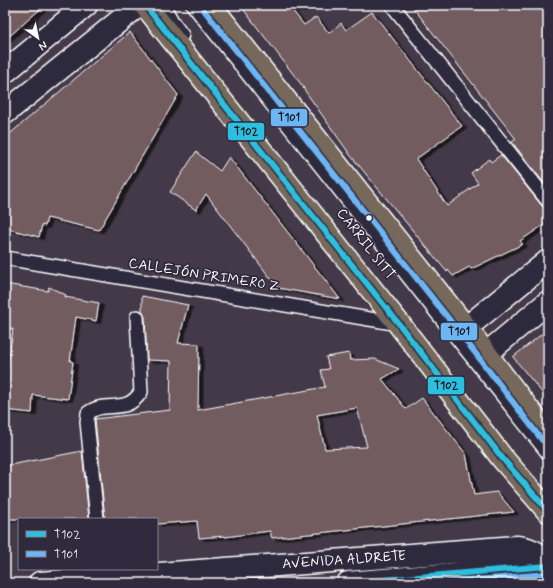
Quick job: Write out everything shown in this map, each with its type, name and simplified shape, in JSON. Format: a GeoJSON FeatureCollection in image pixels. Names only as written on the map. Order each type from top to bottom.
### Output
{"type":"FeatureCollection","features":[{"type":"Feature","properties":{"kind":"main road"},"geometry":{"type":"LineString","coordinates":[[5,72],[86,5]]}},
{"type":"Feature","properties":{"kind":"main road"},"geometry":{"type":"LineString","coordinates":[[5,113],[139,5]]}},
{"type":"Feature","properties":{"kind":"main road"},"geometry":{"type":"LineString","coordinates":[[145,5],[399,324],[503,459],[548,511]]}},
{"type":"Feature","properties":{"kind":"main road"},"geometry":{"type":"LineString","coordinates":[[210,5],[466,328],[548,435]]}},
{"type":"Feature","properties":{"kind":"main road"},"geometry":{"type":"LineString","coordinates":[[466,328],[548,261]]}},
{"type":"Feature","properties":{"kind":"main road"},"geometry":{"type":"LineString","coordinates":[[486,354],[548,302]]}},
{"type":"Feature","properties":{"kind":"main road","name":"AVENIDA ALDRETE"},"geometry":{"type":"LineString","coordinates":[[40,583],[102,574],[517,546],[526,547],[548,561]]}},
{"type":"Feature","properties":{"kind":"main road","name":"AVENIDA ALDRETE"},"geometry":{"type":"LineString","coordinates":[[348,583],[548,566]]}},
{"type":"Feature","properties":{"kind":"main road"},"geometry":{"type":"LineString","coordinates":[[538,583],[543,580],[548,573]]}},
{"type":"Feature","properties":{"kind":"lane","name":"CARRIL SITT"},"geometry":{"type":"LineString","coordinates":[[163,5],[178,29],[548,500]]}},
{"type":"Feature","properties":{"kind":"lane","name":"CARRIL SITT"},"geometry":{"type":"LineString","coordinates":[[193,5],[548,453]]}},
{"type":"Feature","properties":{"kind":"lane"},"geometry":{"type":"LineString","coordinates":[[392,5],[548,201]]}},
{"type":"Feature","properties":{"kind":"lane","name":"CALLEJÓN PRIMERO Z"},"geometry":{"type":"LineString","coordinates":[[5,258],[399,324]]}},
{"type":"Feature","properties":{"kind":"lane"},"geometry":{"type":"LineString","coordinates":[[97,518],[87,422],[88,414],[96,407],[129,405],[136,400],[140,392],[138,317]]}},
{"type":"Feature","properties":{"kind":"building"},"geometry":{"type":"Polygon","coordinates":[[[5,5],[45,5],[5,40],[5,5]]]}},
{"type":"Feature","properties":{"kind":"building"},"geometry":{"type":"Polygon","coordinates":[[[240,5],[288,5],[304,25],[316,17],[329,33],[341,23],[346,30],[372,12],[462,126],[416,159],[447,206],[478,183],[471,173],[489,159],[491,162],[501,155],[542,206],[548,209],[548,222],[520,241],[523,244],[471,269],[469,267],[453,276],[448,270],[447,272],[351,156],[304,88],[240,5]]]}},
{"type":"Feature","properties":{"kind":"building"},"geometry":{"type":"Polygon","coordinates":[[[411,5],[548,5],[548,188],[512,142],[516,139],[411,5]]]}},
{"type":"Feature","properties":{"kind":"building"},"geometry":{"type":"Polygon","coordinates":[[[130,32],[178,95],[99,230],[47,218],[45,226],[42,225],[39,237],[5,228],[5,138],[130,32]]]}},
{"type":"Feature","properties":{"kind":"building"},"geometry":{"type":"Polygon","coordinates":[[[196,152],[220,171],[229,157],[340,299],[278,288],[206,194],[196,210],[170,192],[196,152]]]}},
{"type":"Feature","properties":{"kind":"building"},"geometry":{"type":"Polygon","coordinates":[[[5,284],[48,291],[49,287],[66,295],[65,297],[99,303],[96,321],[76,317],[70,361],[73,362],[68,399],[33,395],[32,413],[5,410],[5,385],[13,329],[5,328],[5,284]]]}},
{"type":"Feature","properties":{"kind":"building"},"geometry":{"type":"Polygon","coordinates":[[[142,296],[188,305],[178,343],[199,344],[198,410],[325,387],[321,370],[329,369],[326,357],[349,353],[350,360],[375,359],[399,369],[382,379],[406,409],[422,398],[466,454],[474,495],[497,492],[514,512],[272,538],[270,531],[225,537],[199,538],[197,521],[158,524],[158,518],[105,518],[95,419],[170,410],[171,361],[147,360],[145,317],[142,311],[142,296]],[[357,408],[317,415],[325,449],[367,447],[357,408]]]}},
{"type":"Feature","properties":{"kind":"building"},"geometry":{"type":"Polygon","coordinates":[[[548,329],[548,400],[513,357],[548,329]]]}},
{"type":"Feature","properties":{"kind":"building"},"geometry":{"type":"Polygon","coordinates":[[[82,451],[89,518],[5,519],[5,466],[82,451]]]}},
{"type":"Feature","properties":{"kind":"transit line","name":"T102"},"geometry":{"type":"LineString","coordinates":[[145,5],[399,324],[503,459],[548,511]]}},
{"type":"Feature","properties":{"kind":"transit line","name":"T101"},"geometry":{"type":"LineString","coordinates":[[204,10],[460,333],[542,440]]}},
{"type":"Feature","properties":{"kind":"transit line","name":"T102"},"geometry":{"type":"LineString","coordinates":[[348,583],[548,566]]}},
{"type":"Feature","properties":{"kind":"transit line","name":"T101"},"geometry":{"type":"LineString","coordinates":[[442,583],[548,574]]}}]}
